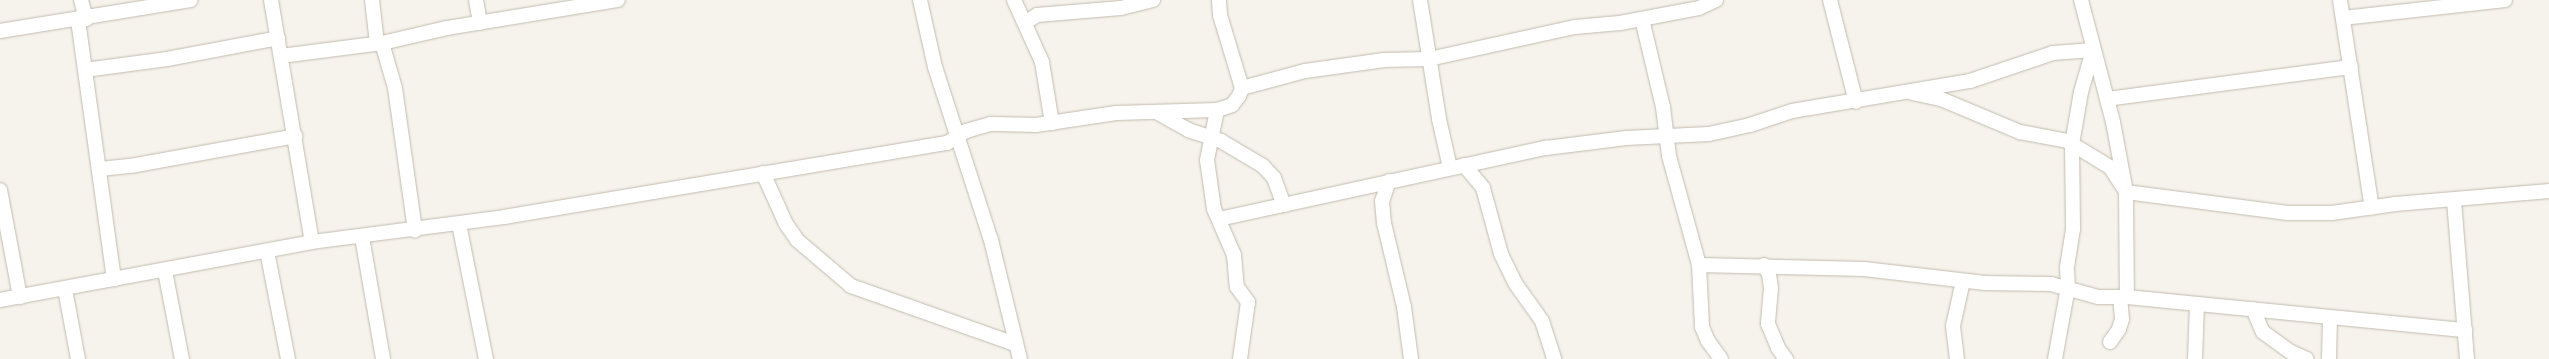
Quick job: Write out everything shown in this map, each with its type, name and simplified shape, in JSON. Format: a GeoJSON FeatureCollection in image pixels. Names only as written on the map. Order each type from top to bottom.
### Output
{"type":"FeatureCollection","features":[{"type":"Feature","properties":{"kind":"street"},"geometry":{"type":"LineString","coordinates":[[82,0],[85,70],[100,169],[114,280]]}},
{"type":"Feature","properties":{"kind":"street"},"geometry":{"type":"LineString","coordinates":[[0,31],[82,19],[162,2],[191,0]]}},
{"type":"Feature","properties":{"kind":"street"},"geometry":{"type":"LineString","coordinates":[[271,0],[312,242]]}},
{"type":"Feature","properties":{"kind":"street"},"geometry":{"type":"LineString","coordinates":[[372,0],[380,43],[395,88],[415,231]]}},
{"type":"Feature","properties":{"kind":"street"},"geometry":{"type":"LineString","coordinates":[[476,0],[480,23]]}},
{"type":"Feature","properties":{"kind":"street"},"geometry":{"type":"LineString","coordinates":[[281,56],[380,43],[480,23],[614,0]]}},
{"type":"Feature","properties":{"kind":"street"},"geometry":{"type":"LineString","coordinates":[[920,0],[936,67],[991,240],[1015,344],[1020,359]]}},
{"type":"Feature","properties":{"kind":"street"},"geometry":{"type":"LineString","coordinates":[[1014,0],[1018,14],[1026,22],[1042,62],[1049,91],[1052,123]]}},
{"type":"Feature","properties":{"kind":"street"},"geometry":{"type":"LineString","coordinates":[[1026,22],[1037,15],[1153,0]]}},
{"type":"Feature","properties":{"kind":"street"},"geometry":{"type":"LineString","coordinates":[[0,300],[165,271],[312,242],[415,231],[947,143],[958,136],[990,124],[1036,125],[1116,113],[1217,110],[1232,105],[1239,96],[1242,88],[1220,15],[1219,0]]}},
{"type":"Feature","properties":{"kind":"street"},"geometry":{"type":"LineString","coordinates":[[1420,0],[1430,59],[1457,166],[1483,188],[1501,254],[1515,283],[1542,321],[1554,359]]}},
{"type":"Feature","properties":{"kind":"street"},"geometry":{"type":"LineString","coordinates":[[1242,88],[1305,71],[1384,60],[1430,59],[1575,27],[1642,19],[1699,8],[1716,0]]}},
{"type":"Feature","properties":{"kind":"street"},"geometry":{"type":"LineString","coordinates":[[1830,0],[1856,102]]}},
{"type":"Feature","properties":{"kind":"street"},"geometry":{"type":"LineString","coordinates":[[2081,0],[2107,99],[2126,192],[2124,297],[2122,319],[2119,329],[2110,342]]}},
{"type":"Feature","properties":{"kind":"street"},"geometry":{"type":"LineString","coordinates":[[2340,0],[2372,208]]}},
{"type":"Feature","properties":{"kind":"street"},"geometry":{"type":"LineString","coordinates":[[2342,18],[2505,0]]}},
{"type":"Feature","properties":{"kind":"street"},"geometry":{"type":"LineString","coordinates":[[1642,19],[1663,107],[1667,137],[1680,204],[1699,265],[1702,327],[1708,341],[1721,359]]}},
{"type":"Feature","properties":{"kind":"street"},"geometry":{"type":"LineString","coordinates":[[85,70],[167,58],[278,38]]}},
{"type":"Feature","properties":{"kind":"street"},"geometry":{"type":"LineString","coordinates":[[1219,219],[1337,195],[1389,181],[1546,148],[1626,138],[1709,134],[1750,125],[1792,110],[1856,102],[1970,81],[2053,53],[2093,50]]}},
{"type":"Feature","properties":{"kind":"street"},"geometry":{"type":"LineString","coordinates":[[2046,359],[2056,353],[2068,287],[2067,268],[2073,229],[2072,144],[2081,92],[2093,50]]}},
{"type":"Feature","properties":{"kind":"street"},"geometry":{"type":"LineString","coordinates":[[2107,99],[2351,67]]}},
{"type":"Feature","properties":{"kind":"street"},"geometry":{"type":"LineString","coordinates":[[1904,92],[1941,98],[2002,126],[2072,144],[2110,168],[2126,192],[2288,213],[2332,213],[2549,191]]}},
{"type":"Feature","properties":{"kind":"street"},"geometry":{"type":"LineString","coordinates":[[1217,110],[1207,160],[1214,209],[1234,255],[1237,287],[1248,302],[1240,359]]}},
{"type":"Feature","properties":{"kind":"street"},"geometry":{"type":"LineString","coordinates":[[1156,112],[1188,130],[1212,137],[1267,170],[1279,188],[1284,205]]}},
{"type":"Feature","properties":{"kind":"street"},"geometry":{"type":"LineString","coordinates":[[100,169],[136,165],[295,136]]}},
{"type":"Feature","properties":{"kind":"street"},"geometry":{"type":"LineString","coordinates":[[763,173],[786,224],[797,240],[851,286],[1015,344]]}},
{"type":"Feature","properties":{"kind":"street"},"geometry":{"type":"LineString","coordinates":[[1389,181],[1382,201],[1384,223],[1404,307],[1411,359]]}},
{"type":"Feature","properties":{"kind":"street"},"geometry":{"type":"LineString","coordinates":[[0,190],[20,297]]}},
{"type":"Feature","properties":{"kind":"street"},"geometry":{"type":"LineString","coordinates":[[2454,201],[2467,359]]}},
{"type":"Feature","properties":{"kind":"street"},"geometry":{"type":"LineString","coordinates":[[459,224],[486,359]]}},
{"type":"Feature","properties":{"kind":"street"},"geometry":{"type":"LineString","coordinates":[[362,237],[383,359]]}},
{"type":"Feature","properties":{"kind":"street"},"geometry":{"type":"LineString","coordinates":[[267,251],[288,359]]}},
{"type":"Feature","properties":{"kind":"street"},"geometry":{"type":"LineString","coordinates":[[1699,265],[1764,265],[1864,269],[1963,281],[2068,287],[2082,294],[2465,330]]}},
{"type":"Feature","properties":{"kind":"street"},"geometry":{"type":"LineString","coordinates":[[1764,265],[1770,281],[1768,324],[1778,348],[1786,359]]}},
{"type":"Feature","properties":{"kind":"street"},"geometry":{"type":"LineString","coordinates":[[165,271],[182,359]]}},
{"type":"Feature","properties":{"kind":"street"},"geometry":{"type":"LineString","coordinates":[[1957,359],[1953,326],[1963,281]]}},
{"type":"Feature","properties":{"kind":"street"},"geometry":{"type":"LineString","coordinates":[[65,289],[78,359]]}},
{"type":"Feature","properties":{"kind":"street"},"geometry":{"type":"LineString","coordinates":[[2195,359],[2197,304]]}},
{"type":"Feature","properties":{"kind":"street"},"geometry":{"type":"LineString","coordinates":[[2253,309],[2263,332],[2299,358]]}},
{"type":"Feature","properties":{"kind":"street"},"geometry":{"type":"LineString","coordinates":[[2329,359],[2330,318]]}}]}
